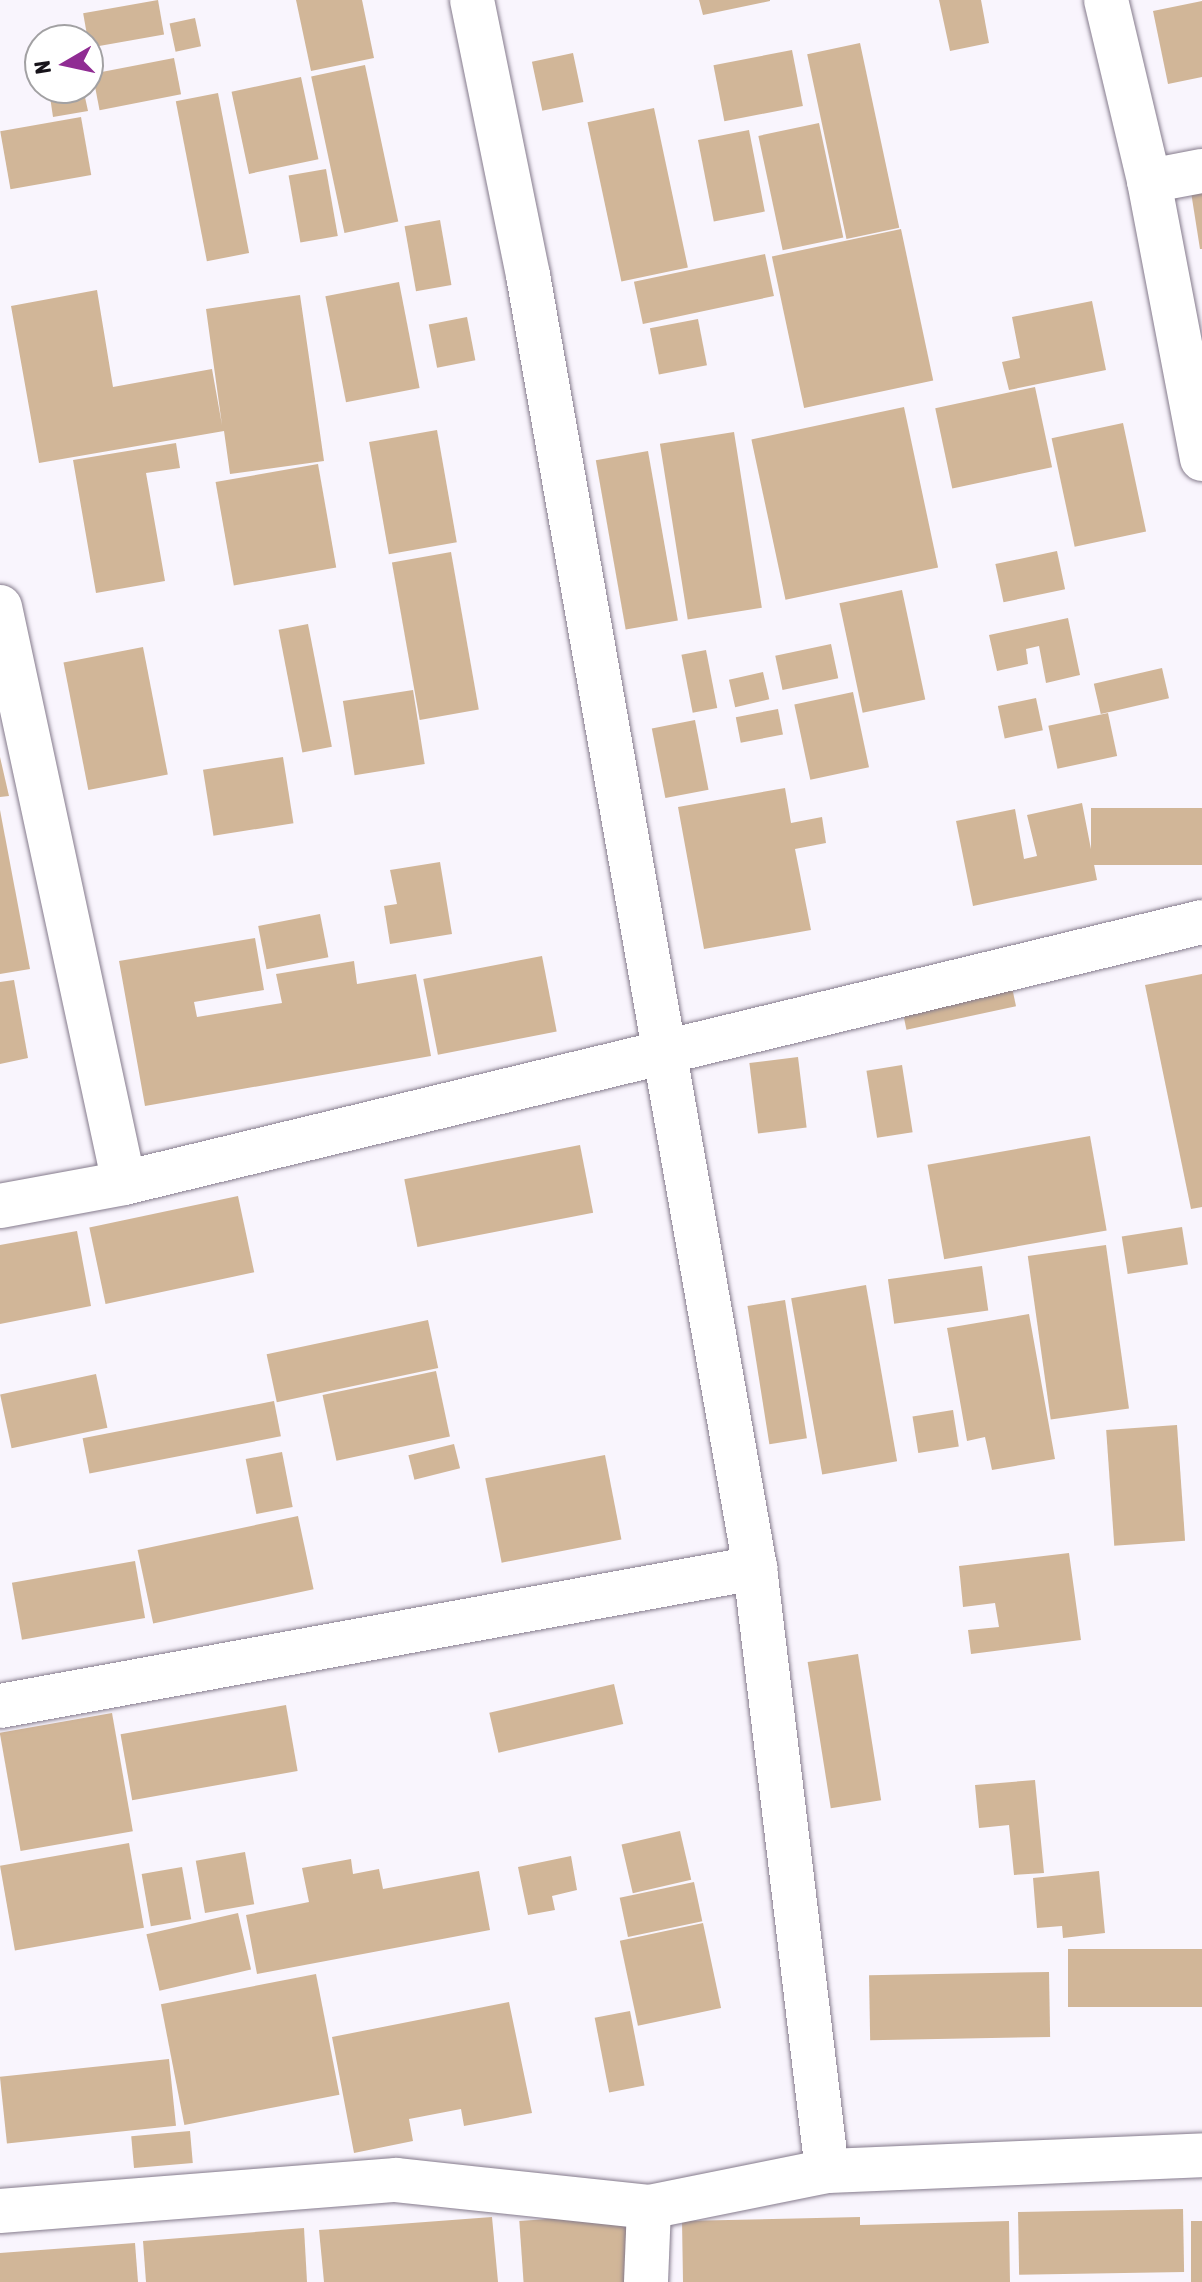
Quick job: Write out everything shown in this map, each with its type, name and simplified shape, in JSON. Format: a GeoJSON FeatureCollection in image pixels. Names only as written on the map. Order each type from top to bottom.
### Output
{"type":"FeatureCollection","features":[{"type":"Feature","properties":{"kind":"street"},"geometry":{"type":"LineString","coordinates":[[472,0],[528,275],[669,1054],[755,1568],[827,2171]]}},
{"type":"Feature","properties":{"kind":"street"},"geometry":{"type":"LineString","coordinates":[[1106,0],[1149,181],[1202,459]]}},
{"type":"Feature","properties":{"kind":"street"},"geometry":{"type":"LineString","coordinates":[[1149,181],[1202,171]]}},
{"type":"Feature","properties":{"kind":"street"},"geometry":{"type":"LineString","coordinates":[[0,607],[124,1183]]}},
{"type":"Feature","properties":{"kind":"street"},"geometry":{"type":"LineString","coordinates":[[0,1206],[124,1183],[669,1054],[1202,922]]}},
{"type":"Feature","properties":{"kind":"street"},"geometry":{"type":"LineString","coordinates":[[0,1706],[755,1568]]}},
{"type":"Feature","properties":{"kind":"street"},"geometry":{"type":"LineString","coordinates":[[0,2211],[396,2180],[649,2207],[827,2171],[1202,2155]]}},
{"type":"Feature","properties":{"kind":"street"},"geometry":{"type":"LineString","coordinates":[[646,2282],[649,2207]]}},
{"type":"Feature","properties":{"kind":"building"},"geometry":{"type":"Polygon","coordinates":[[[158,0],[164,34],[104,45],[104,24],[85,24],[83,13],[158,0]]]}},
{"type":"Feature","properties":{"kind":"building"},"geometry":{"type":"Polygon","coordinates":[[[296,0],[362,0],[374,58],[311,71],[296,0]]]}},
{"type":"Feature","properties":{"kind":"building"},"geometry":{"type":"Polygon","coordinates":[[[699,0],[770,0],[770,1],[703,15],[699,0]]]}},
{"type":"Feature","properties":{"kind":"building"},"geometry":{"type":"Polygon","coordinates":[[[939,0],[981,0],[989,43],[950,51],[939,0]]]}},
{"type":"Feature","properties":{"kind":"building"},"geometry":{"type":"Polygon","coordinates":[[[1202,1],[1202,77],[1168,84],[1153,11],[1202,1]]]}},
{"type":"Feature","properties":{"kind":"building"},"geometry":{"type":"Polygon","coordinates":[[[195,18],[201,46],[176,52],[170,23],[195,18]]]}},
{"type":"Feature","properties":{"kind":"building"},"geometry":{"type":"Polygon","coordinates":[[[860,43],[899,228],[846,239],[807,54],[860,43]]]}},
{"type":"Feature","properties":{"kind":"building"},"geometry":{"type":"Polygon","coordinates":[[[792,50],[803,106],[724,121],[713,65],[792,50]]]}},
{"type":"Feature","properties":{"kind":"building"},"geometry":{"type":"Polygon","coordinates":[[[573,53],[583,102],[542,111],[532,62],[573,53]]]}},
{"type":"Feature","properties":{"kind":"building"},"geometry":{"type":"Polygon","coordinates":[[[174,58],[181,94],[100,110],[98,104],[104,104],[104,72],[174,58]]]}},
{"type":"Feature","properties":{"kind":"building"},"geometry":{"type":"Polygon","coordinates":[[[365,65],[398,222],[344,233],[311,76],[365,65]]]}},
{"type":"Feature","properties":{"kind":"building"},"geometry":{"type":"Polygon","coordinates":[[[301,77],[318,159],[249,174],[232,92],[301,77]]]}},
{"type":"Feature","properties":{"kind":"building"},"geometry":{"type":"Polygon","coordinates":[[[218,93],[249,253],[207,261],[176,101],[218,93]]]}},
{"type":"Feature","properties":{"kind":"building"},"geometry":{"type":"Polygon","coordinates":[[[51,104],[86,104],[88,111],[53,117],[51,104]]]}},
{"type":"Feature","properties":{"kind":"building"},"geometry":{"type":"Polygon","coordinates":[[[654,108],[688,267],[621,282],[587,122],[654,108]]]}},
{"type":"Feature","properties":{"kind":"building"},"geometry":{"type":"Polygon","coordinates":[[[81,117],[91,175],[10,189],[0,131],[81,117]]]}},
{"type":"Feature","properties":{"kind":"building"},"geometry":{"type":"Polygon","coordinates":[[[819,123],[843,237],[783,250],[758,136],[819,123]]]}},
{"type":"Feature","properties":{"kind":"building"},"geometry":{"type":"Polygon","coordinates":[[[749,130],[765,211],[714,221],[698,140],[749,130]]]}},
{"type":"Feature","properties":{"kind":"building"},"geometry":{"type":"Polygon","coordinates":[[[326,169],[338,236],[300,243],[289,176],[326,169]]]}},
{"type":"Feature","properties":{"kind":"building"},"geometry":{"type":"Polygon","coordinates":[[[1202,190],[1202,249],[1200,249],[1191,192],[1202,190]]]}},
{"type":"Feature","properties":{"kind":"building"},"geometry":{"type":"Polygon","coordinates":[[[440,220],[451,285],[416,291],[405,226],[440,220]]]}},
{"type":"Feature","properties":{"kind":"building"},"geometry":{"type":"Polygon","coordinates":[[[901,229],[933,381],[804,408],[772,256],[901,229]]]}},
{"type":"Feature","properties":{"kind":"building"},"geometry":{"type":"Polygon","coordinates":[[[765,254],[774,296],[643,324],[634,282],[765,254]]]}},
{"type":"Feature","properties":{"kind":"building"},"geometry":{"type":"Polygon","coordinates":[[[399,282],[420,388],[346,402],[325,296],[399,282]]]}},
{"type":"Feature","properties":{"kind":"building"},"geometry":{"type":"Polygon","coordinates":[[[97,290],[113,387],[212,369],[222,425],[206,309],[300,295],[324,461],[230,474],[224,431],[39,463],[11,306],[97,290]]]}},
{"type":"Feature","properties":{"kind":"building"},"geometry":{"type":"Polygon","coordinates":[[[1092,301],[1106,370],[1009,390],[1002,362],[1020,358],[1012,317],[1092,301]]]}},
{"type":"Feature","properties":{"kind":"building"},"geometry":{"type":"Polygon","coordinates":[[[467,317],[475,360],[437,368],[429,324],[467,317]]]}},
{"type":"Feature","properties":{"kind":"building"},"geometry":{"type":"Polygon","coordinates":[[[698,319],[707,365],[659,374],[650,328],[698,319]]]}},
{"type":"Feature","properties":{"kind":"building"},"geometry":{"type":"Polygon","coordinates":[[[1035,387],[1052,467],[952,488],[935,408],[1035,387]]]}},
{"type":"Feature","properties":{"kind":"building"},"geometry":{"type":"Polygon","coordinates":[[[904,407],[938,567],[786,600],[751,439],[904,407]]]}},
{"type":"Feature","properties":{"kind":"building"},"geometry":{"type":"Polygon","coordinates":[[[1123,423],[1146,532],[1075,547],[1052,438],[1123,423]]]}},
{"type":"Feature","properties":{"kind":"building"},"geometry":{"type":"Polygon","coordinates":[[[437,430],[457,542],[389,554],[369,442],[437,430]]]}},
{"type":"Feature","properties":{"kind":"building"},"geometry":{"type":"Polygon","coordinates":[[[734,432],[762,608],[688,620],[660,444],[734,432]]]}},
{"type":"Feature","properties":{"kind":"building"},"geometry":{"type":"Polygon","coordinates":[[[176,443],[180,468],[146,473],[165,581],[96,593],[73,460],[176,443]]]}},
{"type":"Feature","properties":{"kind":"building"},"geometry":{"type":"Polygon","coordinates":[[[648,451],[678,620],[626,630],[596,460],[648,451]]]}},
{"type":"Feature","properties":{"kind":"building"},"geometry":{"type":"Polygon","coordinates":[[[318,464],[336,567],[234,585],[216,482],[318,464]]]}},
{"type":"Feature","properties":{"kind":"building"},"geometry":{"type":"Polygon","coordinates":[[[1057,551],[1065,589],[1003,602],[995,564],[1057,551]]]}},
{"type":"Feature","properties":{"kind":"building"},"geometry":{"type":"Polygon","coordinates":[[[451,552],[479,710],[420,720],[392,562],[451,552]]]}},
{"type":"Feature","properties":{"kind":"building"},"geometry":{"type":"Polygon","coordinates":[[[902,590],[925,700],[863,713],[839,603],[902,590]]]}},
{"type":"Feature","properties":{"kind":"building"},"geometry":{"type":"Polygon","coordinates":[[[1068,618],[1080,675],[1046,683],[1039,646],[1026,649],[1028,664],[997,671],[989,635],[1068,618]]]}},
{"type":"Feature","properties":{"kind":"building"},"geometry":{"type":"Polygon","coordinates":[[[308,624],[332,747],[302,752],[279,630],[308,624]]]}},
{"type":"Feature","properties":{"kind":"building"},"geometry":{"type":"Polygon","coordinates":[[[831,644],[838,678],[783,690],[775,656],[831,644]]]}},
{"type":"Feature","properties":{"kind":"building"},"geometry":{"type":"Polygon","coordinates":[[[143,647],[168,775],[88,790],[63,662],[143,647]]]}},
{"type":"Feature","properties":{"kind":"building"},"geometry":{"type":"Polygon","coordinates":[[[706,650],[717,708],[693,713],[681,655],[706,650]]]}},
{"type":"Feature","properties":{"kind":"building"},"geometry":{"type":"Polygon","coordinates":[[[1162,668],[1169,698],[1101,714],[1094,684],[1162,668]]]}},
{"type":"Feature","properties":{"kind":"building"},"geometry":{"type":"Polygon","coordinates":[[[763,672],[769,699],[735,707],[729,680],[763,672]]]}},
{"type":"Feature","properties":{"kind":"building"},"geometry":{"type":"Polygon","coordinates":[[[413,690],[425,764],[355,775],[343,701],[413,690]]]}},
{"type":"Feature","properties":{"kind":"building"},"geometry":{"type":"Polygon","coordinates":[[[853,692],[869,767],[810,780],[794,704],[853,692]]]}},
{"type":"Feature","properties":{"kind":"building"},"geometry":{"type":"Polygon","coordinates":[[[1036,698],[1043,730],[1005,738],[998,706],[1036,698]]]}},
{"type":"Feature","properties":{"kind":"building"},"geometry":{"type":"Polygon","coordinates":[[[778,709],[783,735],[741,743],[736,717],[778,709]]]}},
{"type":"Feature","properties":{"kind":"building"},"geometry":{"type":"Polygon","coordinates":[[[1108,713],[1117,756],[1057,769],[1048,726],[1108,713]]]}},
{"type":"Feature","properties":{"kind":"building"},"geometry":{"type":"Polygon","coordinates":[[[695,720],[709,790],[665,798],[652,728],[695,720]]]}},
{"type":"Feature","properties":{"kind":"building"},"geometry":{"type":"Polygon","coordinates":[[[0,757],[9,796],[0,797],[0,757]]]}},
{"type":"Feature","properties":{"kind":"building"},"geometry":{"type":"Polygon","coordinates":[[[283,757],[293,823],[213,836],[203,770],[283,757]]]}},
{"type":"Feature","properties":{"kind":"building"},"geometry":{"type":"Polygon","coordinates":[[[785,788],[791,823],[822,817],[826,843],[795,849],[811,930],[704,949],[678,807],[785,788]]]}},
{"type":"Feature","properties":{"kind":"building"},"geometry":{"type":"Polygon","coordinates":[[[1082,803],[1097,880],[973,906],[956,821],[1015,809],[1024,859],[1037,856],[1027,815],[1082,803]]]}},
{"type":"Feature","properties":{"kind":"building"},"geometry":{"type":"Polygon","coordinates":[[[1091,808],[1202,808],[1202,865],[1091,865],[1091,808]]]}},
{"type":"Feature","properties":{"kind":"building"},"geometry":{"type":"Polygon","coordinates":[[[0,810],[30,969],[0,974],[0,810]]]}},
{"type":"Feature","properties":{"kind":"building"},"geometry":{"type":"Polygon","coordinates":[[[440,862],[452,934],[390,944],[384,906],[397,904],[390,870],[440,862]]]}},
{"type":"Feature","properties":{"kind":"building"},"geometry":{"type":"Polygon","coordinates":[[[320,914],[328,957],[267,969],[258,926],[320,914]]]}},
{"type":"Feature","properties":{"kind":"building"},"geometry":{"type":"Polygon","coordinates":[[[255,938],[264,990],[194,1002],[197,1017],[282,1003],[276,974],[354,961],[357,984],[416,974],[431,1056],[145,1106],[119,961],[255,938]]]}},
{"type":"Feature","properties":{"kind":"building"},"geometry":{"type":"Polygon","coordinates":[[[542,956],[557,1032],[438,1055],[423,979],[542,956]]]}},
{"type":"Feature","properties":{"kind":"building"},"geometry":{"type":"Polygon","coordinates":[[[1202,974],[1202,1207],[1191,1209],[1145,985],[1202,974]]]}},
{"type":"Feature","properties":{"kind":"building"},"geometry":{"type":"Polygon","coordinates":[[[1010,978],[1016,1006],[906,1030],[900,1001],[1010,978]]]}},
{"type":"Feature","properties":{"kind":"building"},"geometry":{"type":"Polygon","coordinates":[[[14,980],[28,1058],[0,1064],[0,982],[14,980]]]}},
{"type":"Feature","properties":{"kind":"building"},"geometry":{"type":"Polygon","coordinates":[[[798,1057],[807,1127],[758,1133],[749,1063],[798,1057]]]}},
{"type":"Feature","properties":{"kind":"building"},"geometry":{"type":"Polygon","coordinates":[[[902,1065],[913,1132],[877,1138],[866,1071],[902,1065]]]}},
{"type":"Feature","properties":{"kind":"building"},"geometry":{"type":"Polygon","coordinates":[[[1090,1136],[1107,1231],[944,1259],[928,1165],[1090,1136]]]}},
{"type":"Feature","properties":{"kind":"building"},"geometry":{"type":"Polygon","coordinates":[[[580,1145],[593,1213],[417,1247],[404,1179],[580,1145]]]}},
{"type":"Feature","properties":{"kind":"building"},"geometry":{"type":"Polygon","coordinates":[[[238,1196],[254,1272],[106,1304],[89,1228],[238,1196]]]}},
{"type":"Feature","properties":{"kind":"building"},"geometry":{"type":"Polygon","coordinates":[[[1182,1227],[1188,1265],[1128,1274],[1122,1237],[1182,1227]]]}},
{"type":"Feature","properties":{"kind":"building"},"geometry":{"type":"Polygon","coordinates":[[[77,1231],[91,1306],[0,1324],[0,1245],[77,1231]]]}},
{"type":"Feature","properties":{"kind":"building"},"geometry":{"type":"Polygon","coordinates":[[[1106,1245],[1129,1408],[1051,1419],[1028,1256],[1106,1245]]]}},
{"type":"Feature","properties":{"kind":"building"},"geometry":{"type":"Polygon","coordinates":[[[982,1266],[988,1311],[894,1324],[888,1279],[982,1266]]]}},
{"type":"Feature","properties":{"kind":"building"},"geometry":{"type":"Polygon","coordinates":[[[866,1285],[897,1461],[822,1474],[791,1298],[866,1285]]]}},
{"type":"Feature","properties":{"kind":"building"},"geometry":{"type":"Polygon","coordinates":[[[785,1300],[807,1438],[769,1444],[747,1306],[785,1300]]]}},
{"type":"Feature","properties":{"kind":"building"},"geometry":{"type":"Polygon","coordinates":[[[1029,1314],[1055,1459],[992,1470],[985,1437],[967,1441],[947,1328],[1029,1314]]]}},
{"type":"Feature","properties":{"kind":"building"},"geometry":{"type":"Polygon","coordinates":[[[428,1320],[438,1368],[277,1402],[267,1354],[428,1320]]]}},
{"type":"Feature","properties":{"kind":"building"},"geometry":{"type":"Polygon","coordinates":[[[436,1371],[450,1437],[336,1461],[323,1395],[436,1371]]]}},
{"type":"Feature","properties":{"kind":"building"},"geometry":{"type":"Polygon","coordinates":[[[96,1374],[107,1428],[12,1448],[0,1394],[96,1374]]]}},
{"type":"Feature","properties":{"kind":"building"},"geometry":{"type":"Polygon","coordinates":[[[274,1401],[281,1436],[89,1474],[83,1438],[274,1401]]]}},
{"type":"Feature","properties":{"kind":"building"},"geometry":{"type":"Polygon","coordinates":[[[953,1410],[959,1447],[918,1453],[913,1416],[953,1410]]]}},
{"type":"Feature","properties":{"kind":"building"},"geometry":{"type":"Polygon","coordinates":[[[1177,1425],[1185,1541],[1114,1546],[1106,1430],[1177,1425]]]}},
{"type":"Feature","properties":{"kind":"building"},"geometry":{"type":"Polygon","coordinates":[[[454,1444],[460,1468],[414,1480],[408,1455],[454,1444]]]}},
{"type":"Feature","properties":{"kind":"building"},"geometry":{"type":"Polygon","coordinates":[[[282,1452],[293,1507],[256,1514],[246,1459],[282,1452]]]}},
{"type":"Feature","properties":{"kind":"building"},"geometry":{"type":"Polygon","coordinates":[[[605,1455],[621,1539],[502,1563],[485,1478],[605,1455]]]}},
{"type":"Feature","properties":{"kind":"building"},"geometry":{"type":"Polygon","coordinates":[[[298,1516],[314,1589],[153,1623],[138,1550],[298,1516]]]}},
{"type":"Feature","properties":{"kind":"building"},"geometry":{"type":"Polygon","coordinates":[[[1069,1553],[1081,1640],[971,1654],[968,1630],[999,1627],[995,1603],[963,1607],[959,1566],[1069,1553]]]}},
{"type":"Feature","properties":{"kind":"building"},"geometry":{"type":"Polygon","coordinates":[[[135,1561],[145,1618],[22,1640],[12,1583],[135,1561]]]}},
{"type":"Feature","properties":{"kind":"building"},"geometry":{"type":"Polygon","coordinates":[[[858,1654],[881,1800],[831,1808],[808,1662],[858,1654]]]}},
{"type":"Feature","properties":{"kind":"building"},"geometry":{"type":"Polygon","coordinates":[[[614,1684],[623,1724],[499,1753],[489,1713],[614,1684]]]}},
{"type":"Feature","properties":{"kind":"building"},"geometry":{"type":"Polygon","coordinates":[[[286,1705],[298,1771],[132,1800],[121,1734],[286,1705]]]}},
{"type":"Feature","properties":{"kind":"building"},"geometry":{"type":"Polygon","coordinates":[[[112,1713],[133,1831],[21,1851],[0,1733],[112,1713]]]}},
{"type":"Feature","properties":{"kind":"building"},"geometry":{"type":"Polygon","coordinates":[[[1035,1780],[1044,1873],[1014,1875],[1009,1825],[979,1828],[975,1785],[1035,1780]]]}},
{"type":"Feature","properties":{"kind":"building"},"geometry":{"type":"Polygon","coordinates":[[[680,1831],[691,1880],[633,1893],[622,1844],[680,1831]]]}},
{"type":"Feature","properties":{"kind":"building"},"geometry":{"type":"Polygon","coordinates":[[[129,1843],[144,1928],[15,1950],[0,1866],[129,1843]]]}},
{"type":"Feature","properties":{"kind":"building"},"geometry":{"type":"Polygon","coordinates":[[[245,1852],[254,1904],[205,1913],[196,1861],[245,1852]]]}},
{"type":"Feature","properties":{"kind":"building"},"geometry":{"type":"Polygon","coordinates":[[[571,1856],[577,1890],[552,1896],[555,1910],[528,1915],[518,1867],[571,1856]]]}},
{"type":"Feature","properties":{"kind":"building"},"geometry":{"type":"Polygon","coordinates":[[[351,1859],[353,1874],[379,1869],[383,1889],[479,1871],[490,1930],[257,1974],[246,1915],[309,1902],[302,1868],[351,1859]]]}},
{"type":"Feature","properties":{"kind":"building"},"geometry":{"type":"Polygon","coordinates":[[[182,1867],[191,1919],[151,1926],[142,1874],[182,1867]]]}},
{"type":"Feature","properties":{"kind":"building"},"geometry":{"type":"Polygon","coordinates":[[[1099,1871],[1105,1933],[1063,1938],[1062,1926],[1037,1928],[1033,1878],[1099,1871]]]}},
{"type":"Feature","properties":{"kind":"building"},"geometry":{"type":"Polygon","coordinates":[[[694,1882],[702,1921],[628,1937],[620,1898],[694,1882]]]}},
{"type":"Feature","properties":{"kind":"building"},"geometry":{"type":"Polygon","coordinates":[[[238,1913],[251,1970],[159,1991],[146,1934],[238,1913]]]}},
{"type":"Feature","properties":{"kind":"building"},"geometry":{"type":"Polygon","coordinates":[[[703,1923],[721,2008],[638,2026],[620,1941],[703,1923]]]}},
{"type":"Feature","properties":{"kind":"building"},"geometry":{"type":"Polygon","coordinates":[[[1068,1949],[1202,1949],[1202,2007],[1068,2007],[1068,1949]]]}},
{"type":"Feature","properties":{"kind":"building"},"geometry":{"type":"Polygon","coordinates":[[[1049,1972],[1050,2037],[870,2040],[869,1975],[1049,1972]]]}},
{"type":"Feature","properties":{"kind":"building"},"geometry":{"type":"Polygon","coordinates":[[[316,1974],[339,2095],[184,2125],[161,2004],[316,1974]]]}},
{"type":"Feature","properties":{"kind":"building"},"geometry":{"type":"Polygon","coordinates":[[[509,2002],[532,2113],[464,2126],[461,2109],[409,2119],[413,2141],[354,2153],[332,2037],[509,2002]]]}},
{"type":"Feature","properties":{"kind":"building"},"geometry":{"type":"Polygon","coordinates":[[[630,2011],[645,2086],[609,2092],[595,2018],[630,2011]]]}},
{"type":"Feature","properties":{"kind":"building"},"geometry":{"type":"Polygon","coordinates":[[[169,2059],[176,2126],[7,2143],[0,2077],[169,2059]]]}},
{"type":"Feature","properties":{"kind":"building"},"geometry":{"type":"Polygon","coordinates":[[[190,2131],[193,2163],[134,2168],[131,2136],[190,2131]]]}},
{"type":"Feature","properties":{"kind":"building"},"geometry":{"type":"Polygon","coordinates":[[[1183,2209],[1184,2272],[1019,2275],[1018,2212],[1183,2209]]]}},
{"type":"Feature","properties":{"kind":"building"},"geometry":{"type":"Polygon","coordinates":[[[633,2213],[638,2282],[524,2282],[519,2221],[633,2213]]]}},
{"type":"Feature","properties":{"kind":"building"},"geometry":{"type":"Polygon","coordinates":[[[492,2217],[498,2282],[324,2282],[319,2230],[492,2217]]]}},
{"type":"Feature","properties":{"kind":"building"},"geometry":{"type":"Polygon","coordinates":[[[860,2217],[860,2225],[1009,2221],[1010,2282],[683,2282],[682,2221],[860,2217]]]}},
{"type":"Feature","properties":{"kind":"building"},"geometry":{"type":"Polygon","coordinates":[[[1191,2221],[1202,2221],[1202,2282],[1191,2282],[1191,2221]]]}},
{"type":"Feature","properties":{"kind":"building"},"geometry":{"type":"Polygon","coordinates":[[[304,2228],[307,2282],[146,2282],[143,2241],[304,2228]]]}},
{"type":"Feature","properties":{"kind":"building"},"geometry":{"type":"Polygon","coordinates":[[[135,2243],[138,2282],[0,2282],[0,2253],[135,2243]]]}}]}
